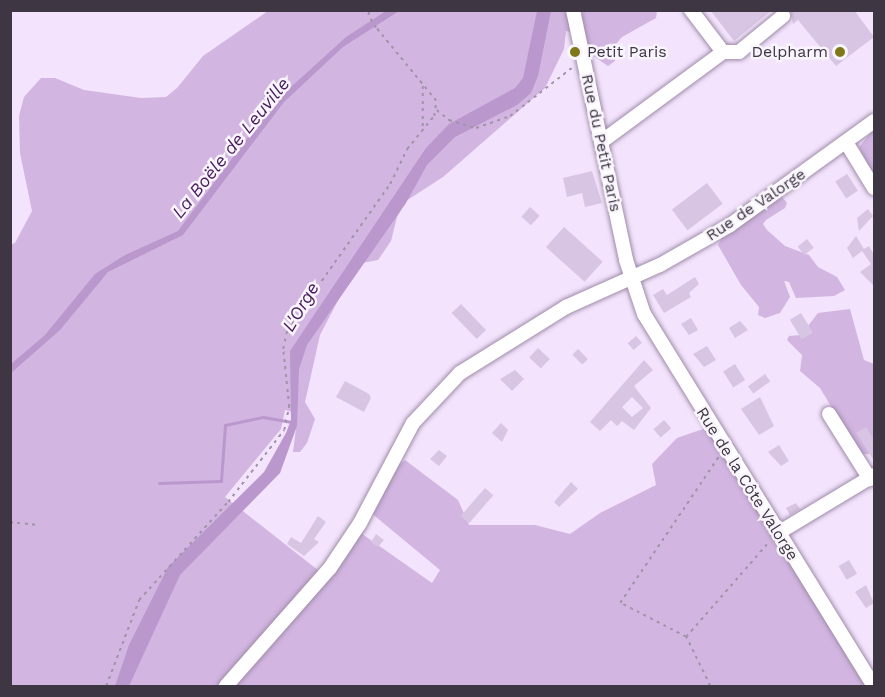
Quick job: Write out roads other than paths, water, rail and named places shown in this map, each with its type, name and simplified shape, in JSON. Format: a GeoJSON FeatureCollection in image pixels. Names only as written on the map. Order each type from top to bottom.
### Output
{"type":"FeatureCollection","features":[{"type":"Feature","properties":{"kind":"street","name":"Rue du Petit Paris"},"geometry":{"type":"LineString","coordinates":[[573,10],[630,276]]}},
{"type":"Feature","properties":{"kind":"street"},"geometry":{"type":"LineString","coordinates":[[691,10],[723,52]]}},
{"type":"Feature","properties":{"kind":"street"},"geometry":{"type":"LineString","coordinates":[[601,142],[723,52],[739,52],[783,16]]}},
{"type":"Feature","properties":{"kind":"street","name":"Rue de Valorge"},"geometry":{"type":"LineString","coordinates":[[226,687],[330,568],[360,523],[413,423],[440,392],[468,367],[566,307],[630,276],[660,265],[730,225],[874,121]]}},
{"type":"Feature","properties":{"kind":"street"},"geometry":{"type":"LineString","coordinates":[[846,142],[874,188]]}},
{"type":"Feature","properties":{"kind":"street","name":"Rue de la Côte Valorge"},"geometry":{"type":"LineString","coordinates":[[630,276],[658,341],[874,687]]}},
{"type":"Feature","properties":{"kind":"street"},"geometry":{"type":"LineString","coordinates":[[778,533],[872,477],[829,414]]}},
{"type":"Feature","properties":{"kind":"waterway"},"geometry":{"type":"LineString","coordinates":[[159,483],[221,481],[225,425],[263,417],[292,422]]}},
{"type":"Feature","properties":{"kind":"place","name":"Petit Paris"},"geometry":{"type":"Point","coordinates":[575,52]}},
{"type":"Feature","properties":{"kind":"place","name":"Delpharm"},"geometry":{"type":"Point","coordinates":[840,52]}},
{"type":"Feature","properties":{"kind":"water label","name":"La Boële de Leuville"},"geometry":{"type":"Point","coordinates":[231,148]}},
{"type":"Feature","properties":{"kind":"water label","name":"L'Orge"},"geometry":{"type":"Point","coordinates":[301,307]}}]}
